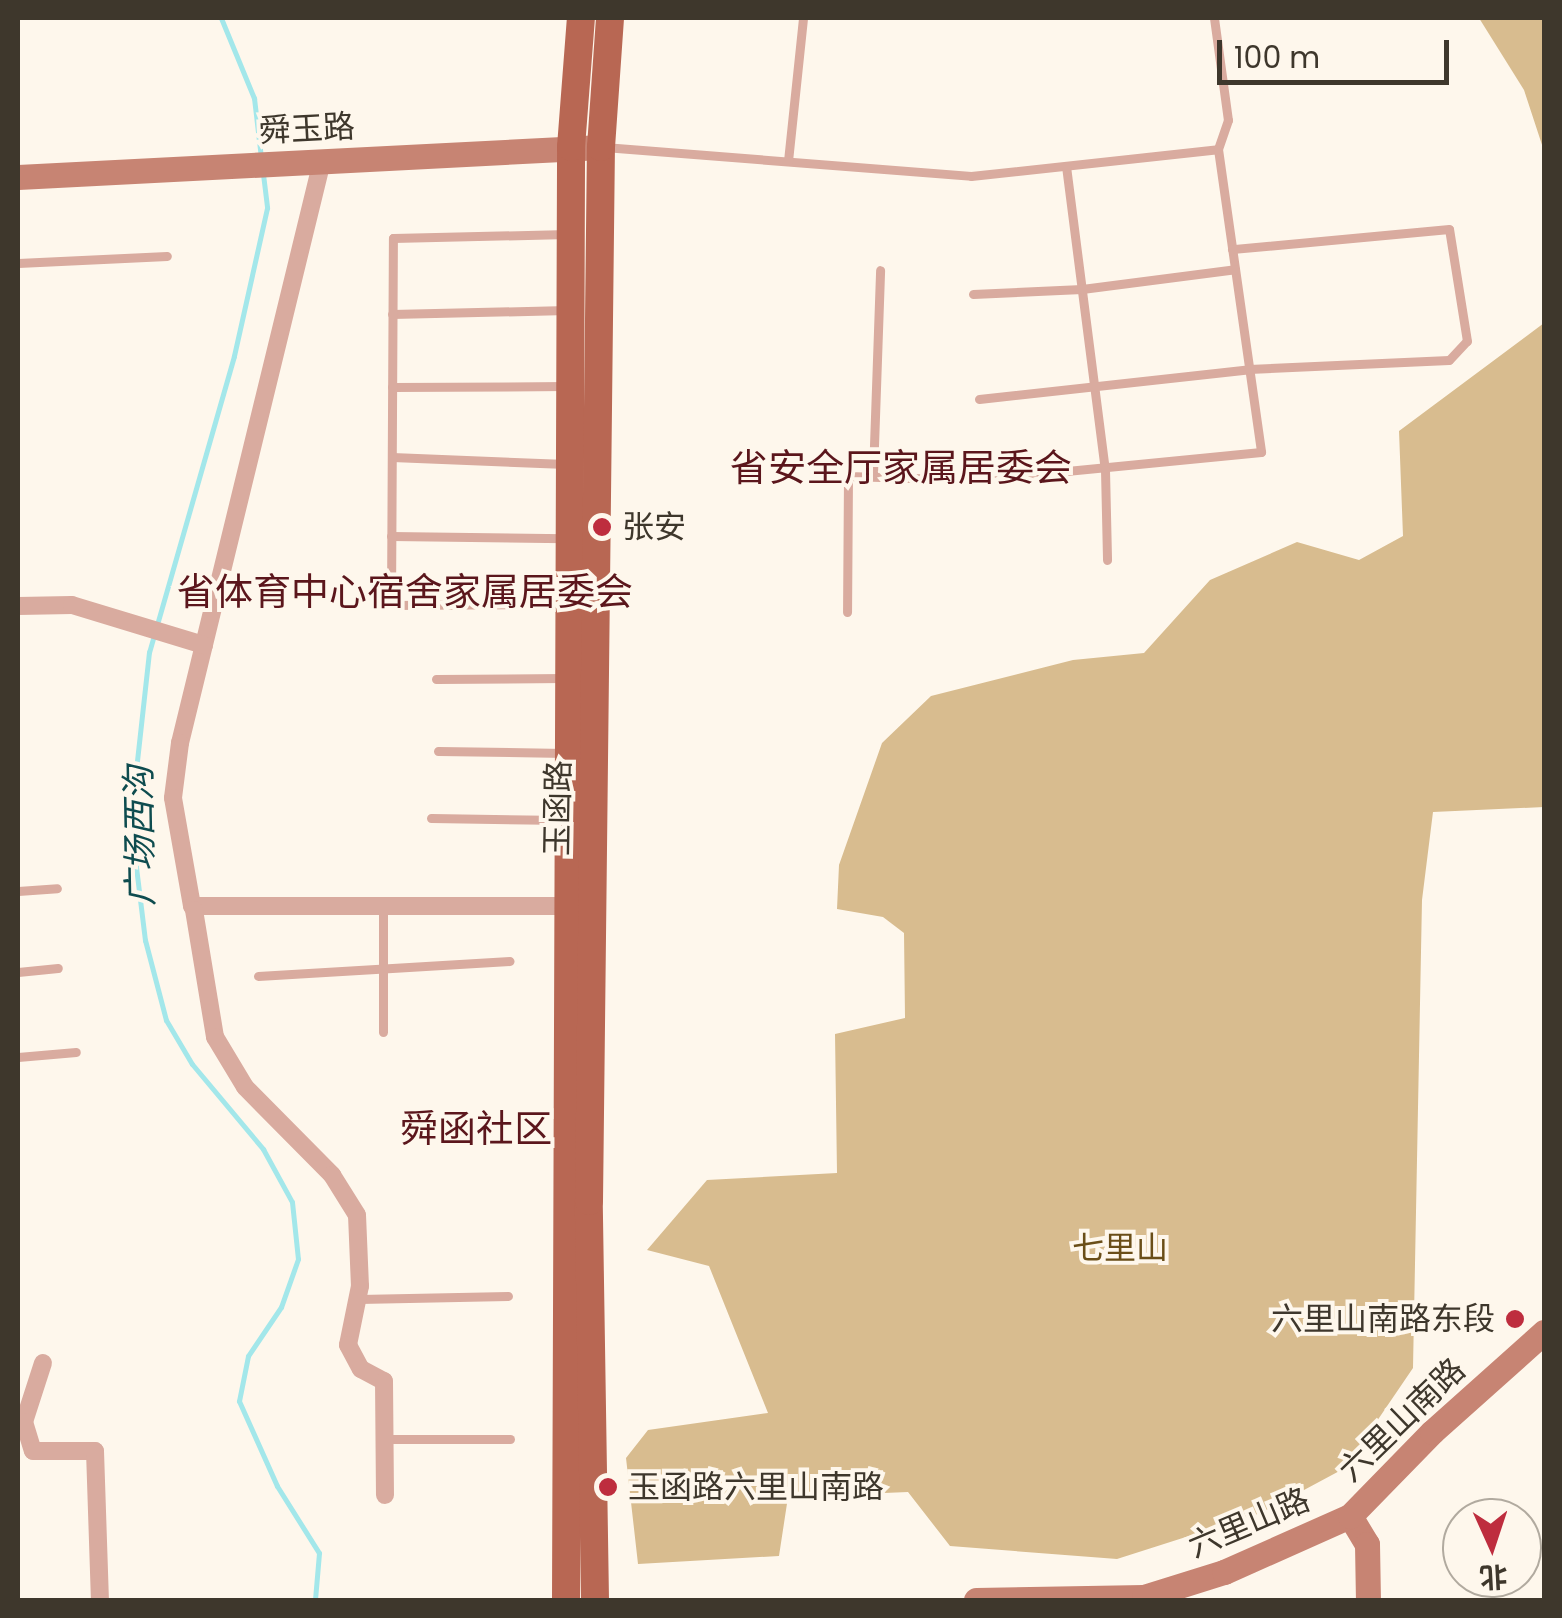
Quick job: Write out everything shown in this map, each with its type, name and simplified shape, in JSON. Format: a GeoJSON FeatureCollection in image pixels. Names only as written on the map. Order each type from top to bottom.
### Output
{"type":"FeatureCollection","features":[{"type":"Feature","properties":{"kind":"main road","name":"玉函路"},"geometry":{"type":"LineString","coordinates":[[566,1600],[570,234],[571,147],[581,18]]}},
{"type":"Feature","properties":{"kind":"main road","name":"玉函路"},"geometry":{"type":"LineString","coordinates":[[594,1600],[588,1201],[601,147],[610,18]]}},
{"type":"Feature","properties":{"kind":"street","name":"舜玉路"},"geometry":{"type":"LineString","coordinates":[[18,177],[601,147]]}},
{"type":"Feature","properties":{"kind":"street"},"geometry":{"type":"LineString","coordinates":[[322,161],[204,645],[173,798],[192,906],[566,906]]}},
{"type":"Feature","properties":{"kind":"street"},"geometry":{"type":"LineString","coordinates":[[18,606],[72,606],[204,645]]}},
{"type":"Feature","properties":{"kind":"street"},"geometry":{"type":"LineString","coordinates":[[194,910],[215,1037],[245,1087],[332,1175],[356,1214],[356,1299],[348,1344],[361,1369],[384,1381],[386,1495]]}},
{"type":"Feature","properties":{"kind":"street","name":"六里山南路"},"geometry":{"type":"LineString","coordinates":[[1350,1516],[1432,1432],[1544,1332]]}},
{"type":"Feature","properties":{"kind":"street"},"geometry":{"type":"LineString","coordinates":[[44,1362],[24,1422],[32,1451],[96,1450],[100,1600]]}},
{"type":"Feature","properties":{"kind":"street","name":"六里山路"},"geometry":{"type":"LineString","coordinates":[[1144,1597],[1224,1572],[1350,1516],[1367,1544],[1368,1600]]}},
{"type":"Feature","properties":{"kind":"street","name":"六里山路"},"geometry":{"type":"LineString","coordinates":[[976,1600],[1176,1600]]}},
{"type":"Feature","properties":{"kind":"lane"},"geometry":{"type":"LineString","coordinates":[[788,162],[803,18]]}},
{"type":"Feature","properties":{"kind":"lane"},"geometry":{"type":"LineString","coordinates":[[847,612],[848,476],[974,480],[1261,452],[1218,149],[1228,120],[1214,18]]}},
{"type":"Feature","properties":{"kind":"lane"},"geometry":{"type":"LineString","coordinates":[[601,147],[971,176],[1218,149]]}},
{"type":"Feature","properties":{"kind":"lane"},"geometry":{"type":"LineString","coordinates":[[1066,166],[1105,470],[1107,560]]}},
{"type":"Feature","properties":{"kind":"lane"},"geometry":{"type":"LineString","coordinates":[[980,399],[1094,390],[1249,369],[1449,360],[1468,341],[1449,229],[1232,249]]}},
{"type":"Feature","properties":{"kind":"lane"},"geometry":{"type":"LineString","coordinates":[[568,604],[391,605],[392,314],[393,238],[570,234]]}},
{"type":"Feature","properties":{"kind":"lane"},"geometry":{"type":"LineString","coordinates":[[18,263],[168,256]]}},
{"type":"Feature","properties":{"kind":"lane"},"geometry":{"type":"LineString","coordinates":[[973,294],[1082,290],[1235,269]]}},
{"type":"Feature","properties":{"kind":"lane"},"geometry":{"type":"LineString","coordinates":[[873,474],[880,270]]}},
{"type":"Feature","properties":{"kind":"lane"},"geometry":{"type":"LineString","coordinates":[[392,314],[570,310]]}},
{"type":"Feature","properties":{"kind":"lane"},"geometry":{"type":"LineString","coordinates":[[392,387],[570,386]]}},
{"type":"Feature","properties":{"kind":"lane"},"geometry":{"type":"LineString","coordinates":[[392,457],[569,464]]}},
{"type":"Feature","properties":{"kind":"lane"},"geometry":{"type":"LineString","coordinates":[[392,536],[569,538]]}},
{"type":"Feature","properties":{"kind":"lane"},"geometry":{"type":"LineString","coordinates":[[436,680],[568,678]]}},
{"type":"Feature","properties":{"kind":"lane"},"geometry":{"type":"LineString","coordinates":[[438,751],[568,753]]}},
{"type":"Feature","properties":{"kind":"lane"},"geometry":{"type":"LineString","coordinates":[[431,818],[567,820]]}},
{"type":"Feature","properties":{"kind":"lane"},"geometry":{"type":"LineString","coordinates":[[18,892],[58,888]]}},
{"type":"Feature","properties":{"kind":"lane"},"geometry":{"type":"LineString","coordinates":[[382,906],[382,1032]]}},
{"type":"Feature","properties":{"kind":"lane"},"geometry":{"type":"LineString","coordinates":[[258,976],[383,964],[510,961]]}},
{"type":"Feature","properties":{"kind":"lane"},"geometry":{"type":"LineString","coordinates":[[18,972],[58,968]]}},
{"type":"Feature","properties":{"kind":"lane"},"geometry":{"type":"LineString","coordinates":[[18,1056],[76,1052]]}},
{"type":"Feature","properties":{"kind":"lane"},"geometry":{"type":"LineString","coordinates":[[356,1299],[508,1296]]}},
{"type":"Feature","properties":{"kind":"lane"},"geometry":{"type":"LineString","coordinates":[[385,1439],[510,1439]]}},
{"type":"Feature","properties":{"kind":"green space"},"geometry":{"type":"Polygon","coordinates":[[[1479,18],[1544,18],[1544,151],[1524,90],[1479,18]]]}},
{"type":"Feature","properties":{"kind":"green space","name":"七里山"},"geometry":{"type":"Polygon","coordinates":[[[1544,323],[1544,807],[1433,812],[1422,900],[1413,1368],[1345,1468],[1261,1513],[1117,1559],[950,1546],[908,1492],[788,1497],[779,1556],[638,1564],[626,1458],[648,1430],[768,1413],[709,1266],[647,1250],[707,1180],[837,1173],[835,1034],[905,1018],[904,933],[883,917],[837,909],[839,865],[882,743],[931,696],[1073,660],[1144,653],[1210,580],[1297,542],[1359,560],[1403,536],[1399,431],[1544,323]]]}},
{"type":"Feature","properties":{"kind":"waterway","name":"广场西沟"},"geometry":{"type":"LineString","coordinates":[[221,18],[254,98],[261,158]]}},
{"type":"Feature","properties":{"kind":"waterway","name":"广场西沟"},"geometry":{"type":"LineString","coordinates":[[263,174],[267,208],[234,356],[149,652],[134,788],[136,867],[145,940],[166,1020],[192,1064],[263,1149],[292,1202],[298,1259],[281,1307],[248,1356],[239,1401],[277,1486],[319,1553],[315,1600]]}},
{"type":"Feature","properties":{"kind":"place","name":"张安"},"geometry":{"type":"Point","coordinates":[602,527]}},
{"type":"Feature","properties":{"kind":"place","name":"六里山南路东段"},"geometry":{"type":"Point","coordinates":[1515,1319]}},
{"type":"Feature","properties":{"kind":"place","name":"玉函路六里山南路"},"geometry":{"type":"Point","coordinates":[608,1487]}},
{"type":"Feature","properties":{"kind":"district","name":"省安全厅家属居委会"},"geometry":{"type":"Point","coordinates":[901,468]}},
{"type":"Feature","properties":{"kind":"district","name":"省体育中心宿舍家属居委会"},"geometry":{"type":"Point","coordinates":[405,592]}},
{"type":"Feature","properties":{"kind":"district","name":"舜函社区"},"geometry":{"type":"Point","coordinates":[476,1129]}}]}
